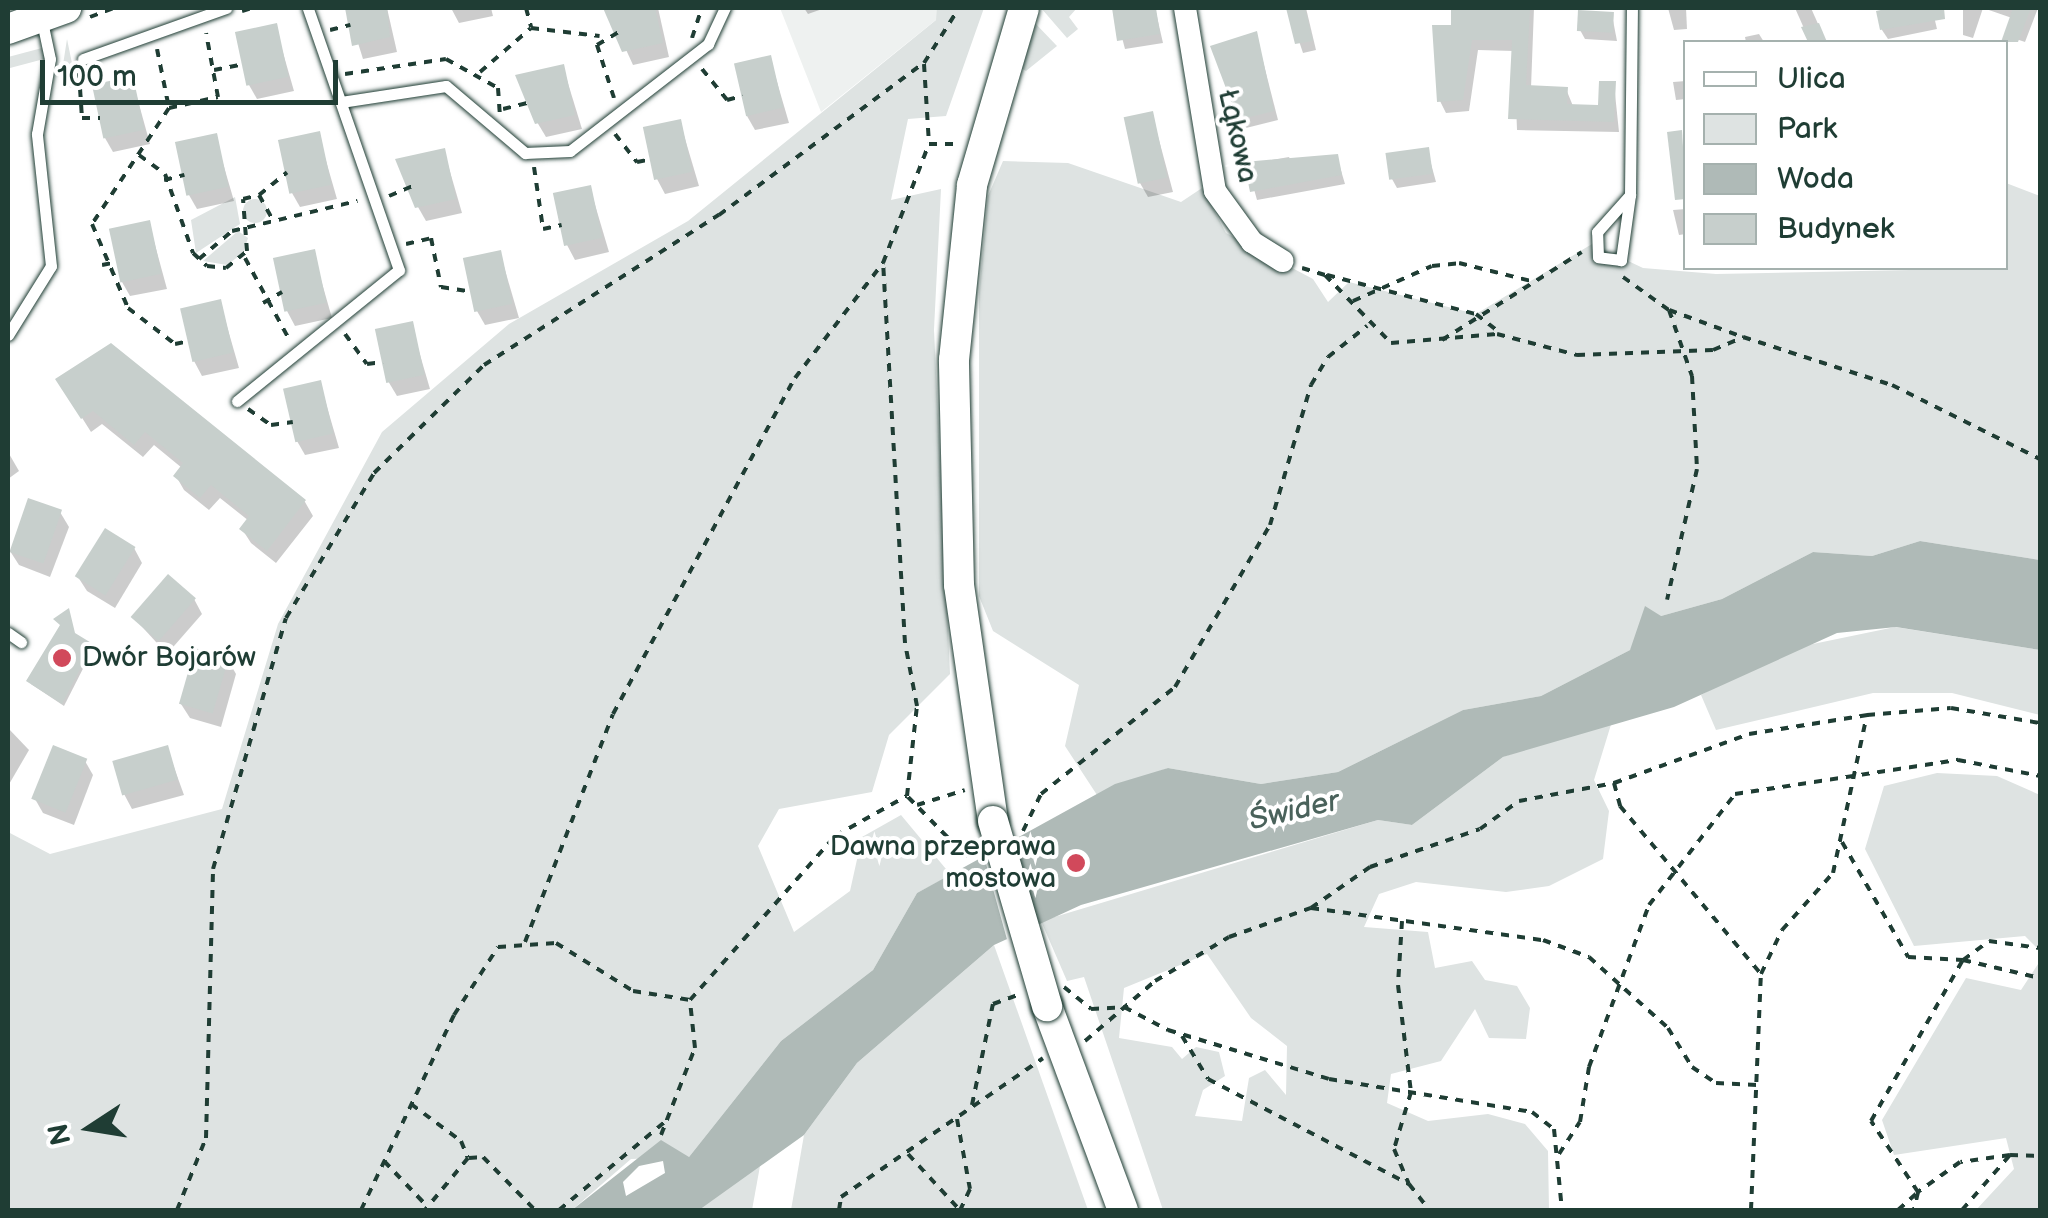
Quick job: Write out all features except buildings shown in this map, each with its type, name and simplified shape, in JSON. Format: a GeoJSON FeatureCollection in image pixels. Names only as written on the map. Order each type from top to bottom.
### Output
{"type":"FeatureCollection","features":[{"type":"Feature","properties":{"kind":"street"},"geometry":{"type":"LineString","coordinates":[[1024,8],[981,144],[957,296],[954,413],[959,585],[993,821],[1046,1006],[1123,1210]]}},
{"type":"Feature","properties":{"kind":"street","name":"Łąkowa"},"geometry":{"type":"LineString","coordinates":[[1185,8],[1215,191],[1252,242],[1282,262]]}},
{"type":"Feature","properties":{"kind":"street"},"geometry":{"type":"LineString","coordinates":[[8,29],[53,12]]}},
{"type":"Feature","properties":{"kind":"lane"},"geometry":{"type":"LineString","coordinates":[[85,63],[226,8]]}},
{"type":"Feature","properties":{"kind":"lane"},"geometry":{"type":"LineString","coordinates":[[237,402],[400,270],[380,197],[308,8]]}},
{"type":"Feature","properties":{"kind":"lane"},"geometry":{"type":"LineString","coordinates":[[341,102],[446,86],[525,153],[570,151],[708,44],[725,8]]}},
{"type":"Feature","properties":{"kind":"lane"},"geometry":{"type":"LineString","coordinates":[[1630,196],[1592,244],[1598,257],[1620,260],[1630,196],[1632,8]]}},
{"type":"Feature","properties":{"kind":"lane"},"geometry":{"type":"LineString","coordinates":[[8,335],[52,266],[37,122],[50,58],[53,12]]}},
{"type":"Feature","properties":{"kind":"lane"},"geometry":{"type":"LineString","coordinates":[[8,633],[22,642]]}},
{"type":"Feature","properties":{"kind":"path"},"geometry":{"type":"LineString","coordinates":[[526,8],[531,28]]}},
{"type":"Feature","properties":{"kind":"path"},"geometry":{"type":"LineString","coordinates":[[686,50],[702,8]]}},
{"type":"Feature","properties":{"kind":"path"},"geometry":{"type":"LineString","coordinates":[[177,1210],[206,1138],[212,869],[286,618],[374,473],[484,365],[718,215],[924,63],[959,8]]}},
{"type":"Feature","properties":{"kind":"path"},"geometry":{"type":"LineString","coordinates":[[189,341],[175,344],[132,313],[102,265],[93,218],[170,108],[218,98],[204,25],[192,30]]}},
{"type":"Feature","properties":{"kind":"path"},"geometry":{"type":"LineString","coordinates":[[326,31],[350,25]]}},
{"type":"Feature","properties":{"kind":"path"},"geometry":{"type":"LineString","coordinates":[[480,72],[531,28],[600,36],[620,31]]}},
{"type":"Feature","properties":{"kind":"path"},"geometry":{"type":"LineString","coordinates":[[600,36],[616,107],[626,99]]}},
{"type":"Feature","properties":{"kind":"path"},"geometry":{"type":"LineString","coordinates":[[138,49],[167,38]]}},
{"type":"Feature","properties":{"kind":"path"},"geometry":{"type":"LineString","coordinates":[[156,43],[170,108]]}},
{"type":"Feature","properties":{"kind":"path"},"geometry":{"type":"LineString","coordinates":[[340,73],[427,58],[480,72],[498,88],[506,122]]}},
{"type":"Feature","properties":{"kind":"path"},"geometry":{"type":"LineString","coordinates":[[85,63],[78,73],[82,118],[100,118]]}},
{"type":"Feature","properties":{"kind":"path"},"geometry":{"type":"LineString","coordinates":[[524,942],[613,714],[795,378],[883,263],[930,144],[924,63]]}},
{"type":"Feature","properties":{"kind":"path"},"geometry":{"type":"LineString","coordinates":[[213,70],[244,64]]}},
{"type":"Feature","properties":{"kind":"path"},"geometry":{"type":"LineString","coordinates":[[698,64],[727,100],[742,96]]}},
{"type":"Feature","properties":{"kind":"path"},"geometry":{"type":"LineString","coordinates":[[502,109],[532,102]]}},
{"type":"Feature","properties":{"kind":"path"},"geometry":{"type":"LineString","coordinates":[[614,133],[638,162],[652,160]]}},
{"type":"Feature","properties":{"kind":"path"},"geometry":{"type":"LineString","coordinates":[[930,144],[981,144]]}},
{"type":"Feature","properties":{"kind":"path"},"geometry":{"type":"LineString","coordinates":[[138,154],[164,180],[198,259],[226,268],[244,255]]}},
{"type":"Feature","properties":{"kind":"path"},"geometry":{"type":"LineString","coordinates":[[535,164],[543,229],[562,225]]}},
{"type":"Feature","properties":{"kind":"path"},"geometry":{"type":"LineString","coordinates":[[287,172],[259,196],[240,204],[248,227],[244,255],[263,303],[298,352]]}},
{"type":"Feature","properties":{"kind":"path"},"geometry":{"type":"LineString","coordinates":[[164,180],[184,175]]}},
{"type":"Feature","properties":{"kind":"path"},"geometry":{"type":"LineString","coordinates":[[198,259],[222,235],[412,186]]}},
{"type":"Feature","properties":{"kind":"path"},"geometry":{"type":"LineString","coordinates":[[259,196],[274,222]]}},
{"type":"Feature","properties":{"kind":"path"},"geometry":{"type":"LineString","coordinates":[[405,244],[430,238],[441,287],[472,292]]}},
{"type":"Feature","properties":{"kind":"path"},"geometry":{"type":"LineString","coordinates":[[1439,342],[1476,314],[1592,244]]}},
{"type":"Feature","properties":{"kind":"path"},"geometry":{"type":"LineString","coordinates":[[1620,260],[1634,292],[1669,310],[1892,385],[2040,459]]}},
{"type":"Feature","properties":{"kind":"path"},"geometry":{"type":"LineString","coordinates":[[102,265],[117,262]]}},
{"type":"Feature","properties":{"kind":"path"},"geometry":{"type":"LineString","coordinates":[[1282,262],[1374,290],[1476,314],[1504,336]]}},
{"type":"Feature","properties":{"kind":"path"},"geometry":{"type":"LineString","coordinates":[[883,263],[905,643],[917,706],[907,796]]}},
{"type":"Feature","properties":{"kind":"path"},"geometry":{"type":"LineString","coordinates":[[1352,302],[1374,290],[1459,263],[1531,280]]}},
{"type":"Feature","properties":{"kind":"path"},"geometry":{"type":"LineString","coordinates":[[1325,275],[1352,302],[1367,326],[1391,342],[1504,336],[1577,355],[1681,351],[1743,337]]}},
{"type":"Feature","properties":{"kind":"path"},"geometry":{"type":"LineString","coordinates":[[263,303],[282,292]]}},
{"type":"Feature","properties":{"kind":"path"},"geometry":{"type":"LineString","coordinates":[[1668,600],[1696,469],[1692,376],[1669,310]]}},
{"type":"Feature","properties":{"kind":"path"},"geometry":{"type":"LineString","coordinates":[[340,326],[367,364],[384,362]]}},
{"type":"Feature","properties":{"kind":"path"},"geometry":{"type":"LineString","coordinates":[[1041,794],[1175,687],[1270,525],[1311,385],[1328,357],[1367,326]]}},
{"type":"Feature","properties":{"kind":"path"},"geometry":{"type":"LineString","coordinates":[[237,402],[272,425],[292,422]]}},
{"type":"Feature","properties":{"kind":"path"},"geometry":{"type":"LineString","coordinates":[[1100,1035],[1124,1007],[1230,937],[1312,908],[1342,879],[1480,829],[1519,801],[1614,782],[1749,734],[1868,715],[1951,708],[2040,723]]}},
{"type":"Feature","properties":{"kind":"path"},"geometry":{"type":"LineString","coordinates":[[1750,1210],[1761,974],[1782,930],[1833,873],[1860,781],[1868,715]]}},
{"type":"Feature","properties":{"kind":"path"},"geometry":{"type":"LineString","coordinates":[[1559,1154],[1580,1122],[1618,984],[1674,867],[1734,794],[1860,781],[1958,760],[2040,776]]}},
{"type":"Feature","properties":{"kind":"path"},"geometry":{"type":"LineString","coordinates":[[1614,782],[1620,806],[1761,974]]}},
{"type":"Feature","properties":{"kind":"path"},"geometry":{"type":"LineString","coordinates":[[907,796],[917,805],[974,787]]}},
{"type":"Feature","properties":{"kind":"path"},"geometry":{"type":"LineString","coordinates":[[661,1134],[695,1048],[690,1000],[835,836],[907,796]]}},
{"type":"Feature","properties":{"kind":"path"},"geometry":{"type":"LineString","coordinates":[[1842,842],[1908,957],[1963,960],[2040,978]]}},
{"type":"Feature","properties":{"kind":"path"},"geometry":{"type":"LineString","coordinates":[[1312,908],[1543,940],[1589,958],[1668,1028],[1692,1067],[1716,1083],[1757,1085]]}},
{"type":"Feature","properties":{"kind":"path"},"geometry":{"type":"LineString","coordinates":[[1402,921],[1398,985],[1411,1092],[1394,1149],[1409,1184],[1429,1210]]}},
{"type":"Feature","properties":{"kind":"path"},"geometry":{"type":"LineString","coordinates":[[1914,1210],[1918,1192],[1871,1121],[1963,960],[1990,941],[2040,948]]}},
{"type":"Feature","properties":{"kind":"path"},"geometry":{"type":"LineString","coordinates":[[361,1210],[470,987],[498,947],[524,942],[556,944],[632,992],[690,1000]]}},
{"type":"Feature","properties":{"kind":"path"},"geometry":{"type":"LineString","coordinates":[[1124,1007],[1182,1034],[1329,1079],[1532,1112],[1554,1129],[1562,1210]]}},
{"type":"Feature","properties":{"kind":"path"},"geometry":{"type":"LineString","coordinates":[[1182,1034],[1208,1079],[1409,1184]]}},
{"type":"Feature","properties":{"kind":"path"},"geometry":{"type":"LineString","coordinates":[[839,1210],[841,1197],[957,1119],[1027,1064]]}},
{"type":"Feature","properties":{"kind":"path"},"geometry":{"type":"LineString","coordinates":[[411,1104],[462,1141],[468,1158]]}},
{"type":"Feature","properties":{"kind":"path"},"geometry":{"type":"LineString","coordinates":[[908,1154],[960,1210],[970,1189],[957,1119]]}},
{"type":"Feature","properties":{"kind":"path"},"geometry":{"type":"LineString","coordinates":[[559,1210],[667,1120]]}},
{"type":"Feature","properties":{"kind":"path"},"geometry":{"type":"LineString","coordinates":[[1962,1210],[2010,1155]]}},
{"type":"Feature","properties":{"kind":"path"},"geometry":{"type":"LineString","coordinates":[[1898,1210],[1960,1162],[2010,1155],[2040,1156]]}},
{"type":"Feature","properties":{"kind":"path"},"geometry":{"type":"LineString","coordinates":[[424,1203],[468,1158],[484,1157],[535,1210]]}},
{"type":"Feature","properties":{"kind":"path"},"geometry":{"type":"LineString","coordinates":[[384,1161],[424,1203],[425,1210]]}},
{"type":"Feature","properties":{"kind":"shaded area"},"geometry":{"type":"Polygon","coordinates":[[[780,8],[937,8],[937,19],[821,112],[780,8]]]}},
{"type":"Feature","properties":{"kind":"green space"},"geometry":{"type":"Polygon","coordinates":[[[937,8],[984,8],[946,116],[908,119],[891,200],[941,189],[934,330],[950,674],[889,735],[872,792],[779,809],[758,846],[794,932],[850,891],[862,837],[901,815],[951,875],[917,893],[873,970],[781,1041],[689,1157],[631,1159],[572,1210],[8,1210],[8,832],[50,854],[222,809],[278,624],[382,432],[509,324],[688,221],[936,20],[937,8]]]}},
{"type":"Feature","properties":{"kind":"green space"},"geometry":{"type":"Polygon","coordinates":[[[1041,8],[1077,8],[1069,17],[1078,29],[1067,38],[1041,8]]]}},
{"type":"Feature","properties":{"kind":"green space"},"geometry":{"type":"Polygon","coordinates":[[[1033,21],[1057,46],[1026,71],[1016,65],[1033,21]]]}},
{"type":"Feature","properties":{"kind":"green space"},"geometry":{"type":"Polygon","coordinates":[[[67,39],[74,73],[75,89],[60,84],[67,39]]]}},
{"type":"Feature","properties":{"kind":"green space"},"geometry":{"type":"Polygon","coordinates":[[[42,48],[45,59],[10,68],[8,57],[42,48]]]}},
{"type":"Feature","properties":{"kind":"green space"},"geometry":{"type":"Polygon","coordinates":[[[1003,161],[1068,163],[1181,202],[1202,188],[1226,233],[1313,279],[1328,302],[1349,282],[1476,314],[1592,244],[1643,268],[1716,274],[2008,270],[2008,184],[2040,196],[2040,560],[1920,541],[1872,556],[1813,552],[1722,599],[1661,616],[1630,650],[1541,696],[1463,710],[1338,772],[1261,784],[1168,768],[1097,795],[1065,746],[1079,685],[993,631],[979,596],[979,293],[988,196],[1003,161]]]}},
{"type":"Feature","properties":{"kind":"green space"},"geometry":{"type":"Polygon","coordinates":[[[235,197],[240,224],[196,253],[191,220],[235,197]]]}},
{"type":"Feature","properties":{"kind":"green space"},"geometry":{"type":"Polygon","coordinates":[[[255,199],[267,211],[255,223],[243,211],[255,199]]]}},
{"type":"Feature","properties":{"kind":"green space"},"geometry":{"type":"Polygon","coordinates":[[[238,231],[248,238],[243,253],[227,265],[203,261],[238,231]]]}},
{"type":"Feature","properties":{"kind":"green space"},"geometry":{"type":"Polygon","coordinates":[[[1895,627],[2040,650],[2040,715],[1952,693],[1873,693],[1716,730],[1701,695],[1784,650],[1895,627]]]}},
{"type":"Feature","properties":{"kind":"green space"},"geometry":{"type":"Polygon","coordinates":[[[1613,718],[1594,780],[1609,811],[1603,859],[1549,886],[1506,892],[1416,882],[1379,894],[1364,927],[1428,932],[1435,968],[1472,961],[1485,980],[1517,986],[1530,1008],[1526,1039],[1489,1038],[1475,1009],[1441,1061],[1391,1074],[1387,1103],[1428,1121],[1488,1114],[1525,1124],[1548,1151],[1549,1210],[1163,1210],[1084,977],[1067,981],[1041,921],[1378,820],[1412,825],[1503,757],[1613,718]],[[1207,954],[1124,988],[1119,1038],[1172,1047],[1182,1059],[1196,1047],[1219,1052],[1225,1076],[1203,1090],[1195,1116],[1242,1121],[1249,1078],[1265,1070],[1286,1095],[1287,1046],[1251,1018],[1207,954]]]}},
{"type":"Feature","properties":{"kind":"green space"},"geometry":{"type":"Polygon","coordinates":[[[1937,773],[1997,776],[2040,795],[2040,951],[2025,936],[1914,946],[1865,849],[1884,786],[1937,773]]]}},
{"type":"Feature","properties":{"kind":"green space"},"geometry":{"type":"Polygon","coordinates":[[[994,945],[1088,1210],[791,1210],[804,1135],[857,1063],[994,945]]]}},
{"type":"Feature","properties":{"kind":"green space"},"geometry":{"type":"Polygon","coordinates":[[[2040,961],[2040,1210],[1976,1210],[2014,1169],[2006,1138],[1894,1155],[1882,1120],[1966,978],[2021,990],[2040,961]]]}},
{"type":"Feature","properties":{"kind":"green space"},"geometry":{"type":"Polygon","coordinates":[[[760,1166],[752,1210],[699,1210],[712,1195],[760,1166]]]}},
{"type":"Feature","properties":{"kind":"water","name":"Świder"},"geometry":{"type":"Polygon","coordinates":[[[1920,541],[2040,560],[2040,650],[1896,627],[1837,633],[1674,707],[1503,757],[1412,825],[1378,820],[1081,905],[994,945],[857,1063],[804,1135],[699,1210],[572,1210],[661,1140],[689,1157],[781,1041],[873,970],[917,893],[1115,784],[1168,768],[1261,784],[1338,772],[1463,710],[1541,696],[1630,650],[1645,606],[1661,616],[1722,599],[1813,552],[1872,556],[1920,541]],[[663,1161],[639,1166],[623,1182],[626,1196],[665,1173],[663,1161]]]}},
{"type":"Feature","properties":{"kind":"pier"},"geometry":{"type":"Polygon","coordinates":[[[1011,839],[1034,930],[1008,943],[983,853],[1011,839]]]}},
{"type":"Feature","properties":{"kind":"place","name":"Dwór Bojarów"},"geometry":{"type":"Point","coordinates":[62,658]}},
{"type":"Feature","properties":{"kind":"place","name":"Dawna przeprawa mostowa"},"geometry":{"type":"Point","coordinates":[1076,863]}}]}
